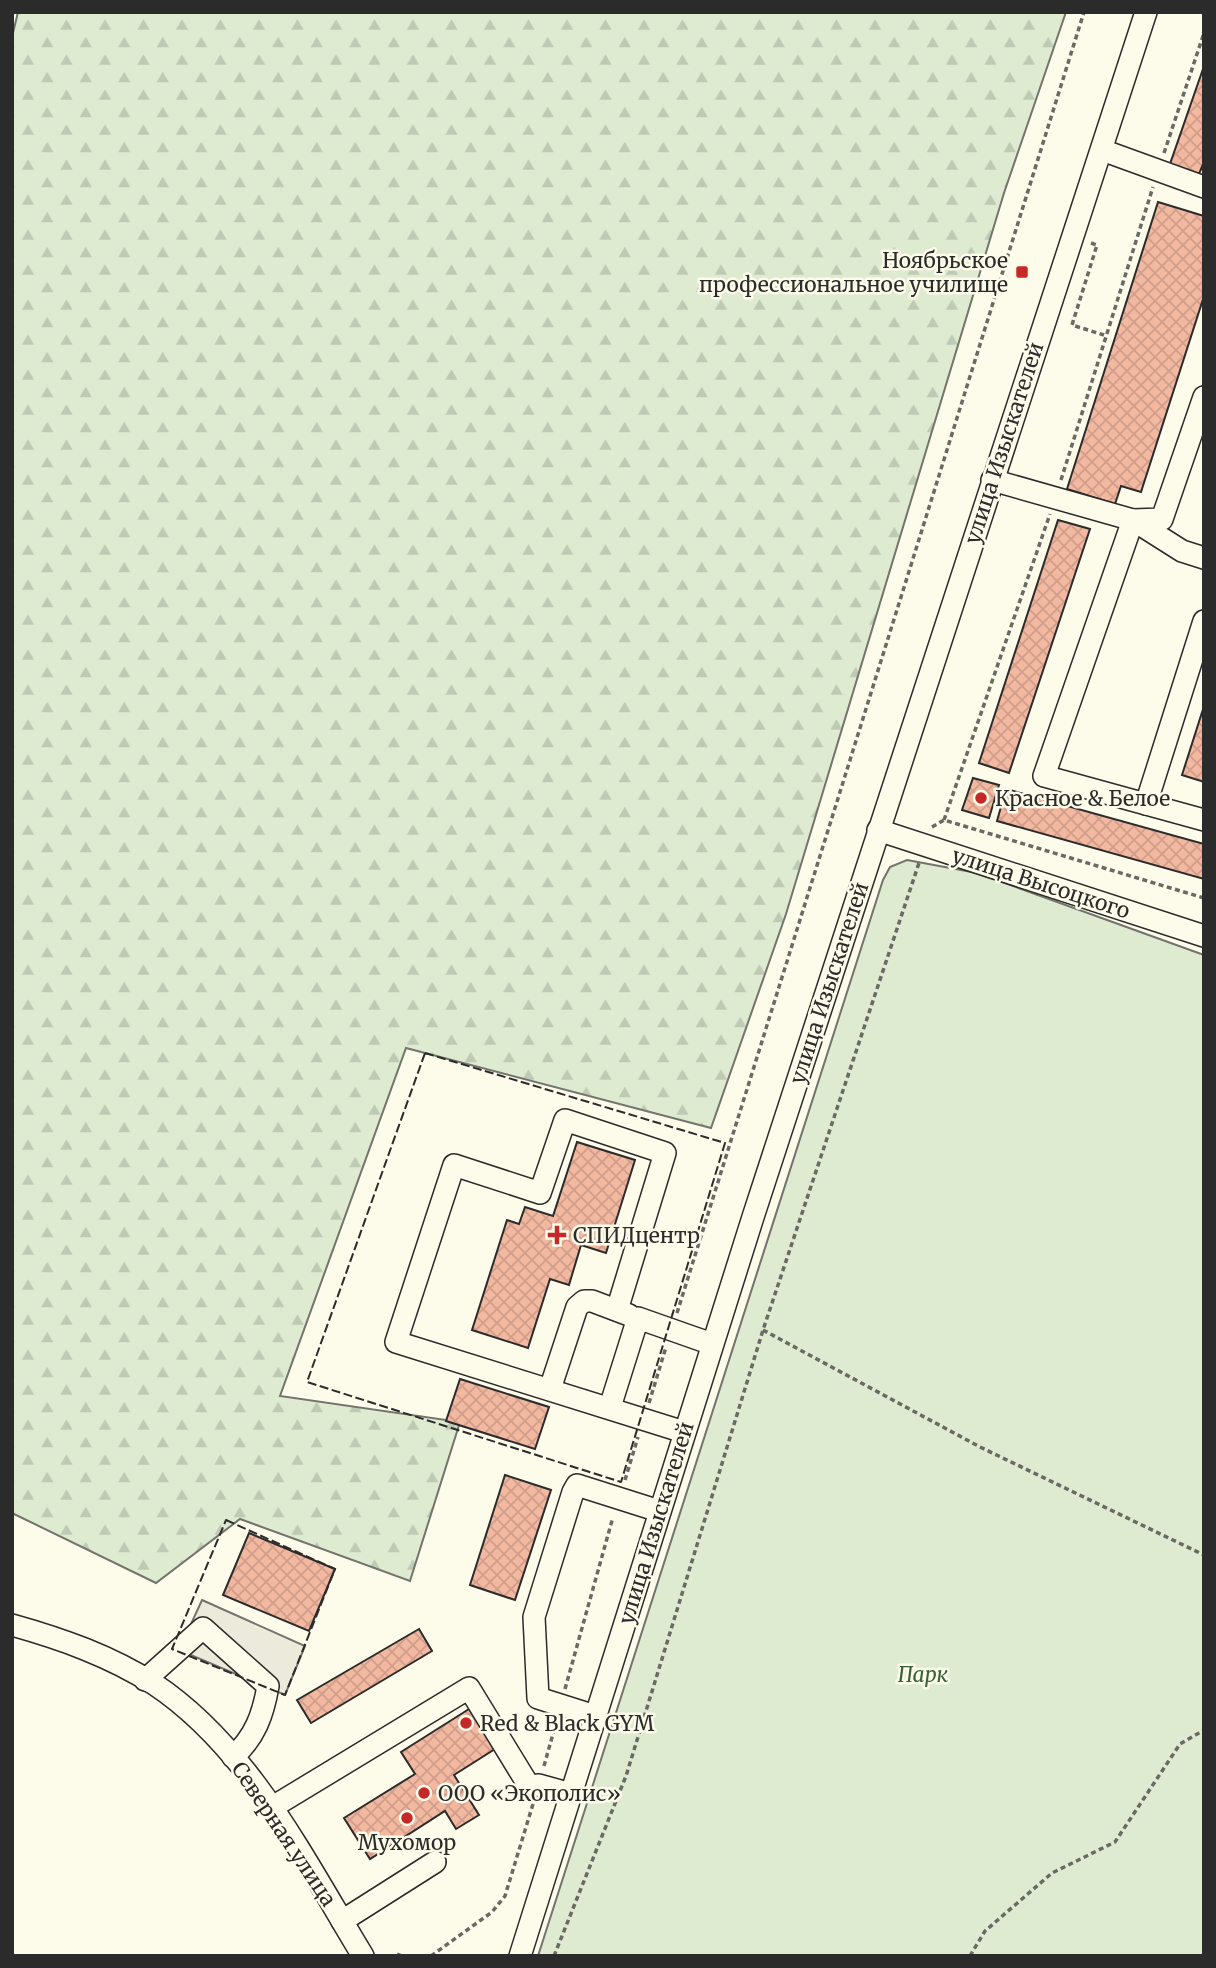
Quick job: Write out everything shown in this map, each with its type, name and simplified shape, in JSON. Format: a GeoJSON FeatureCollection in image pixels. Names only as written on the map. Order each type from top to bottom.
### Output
{"type":"FeatureCollection","features":[{"type":"Feature","properties":{"kind":"street","name":"улица Изыскателей"},"geometry":{"type":"LineString","coordinates":[[523,1947],[712,1344],[1146,12]]}},
{"type":"Feature","properties":{"kind":"street"},"geometry":{"type":"LineString","coordinates":[[1102,150],[1204,187]]}},
{"type":"Feature","properties":{"kind":"street"},"geometry":{"type":"LineString","coordinates":[[1133,520],[1162,519],[1204,397]]}},
{"type":"Feature","properties":{"kind":"street"},"geometry":{"type":"LineString","coordinates":[[992,480],[1133,520],[1182,551],[1204,558]]}},
{"type":"Feature","properties":{"kind":"street"},"geometry":{"type":"LineString","coordinates":[[1133,520],[1044,776],[1204,820]]}},
{"type":"Feature","properties":{"kind":"street"},"geometry":{"type":"LineString","coordinates":[[1146,804],[1204,621]]}},
{"type":"Feature","properties":{"kind":"street","name":"улица Высоцкого"},"geometry":{"type":"LineString","coordinates":[[878,830],[1204,936]]}},
{"type":"Feature","properties":{"kind":"street"},"geometry":{"type":"LineString","coordinates":[[617,1310],[665,1153],[565,1120],[540,1194],[454,1165],[396,1342],[610,1407],[684,1433]]}},
{"type":"Feature","properties":{"kind":"street"},"geometry":{"type":"LineString","coordinates":[[550,1389],[577,1307],[584,1301],[592,1301],[712,1344]]}},
{"type":"Feature","properties":{"kind":"street"},"geometry":{"type":"LineString","coordinates":[[610,1407],[638,1318]]}},
{"type":"Feature","properties":{"kind":"street"},"geometry":{"type":"LineString","coordinates":[[595,1716],[538,1698],[534,1617],[577,1485],[659,1511]]}},
{"type":"Feature","properties":{"kind":"street","name":"Северная улица"},"geometry":{"type":"LineString","coordinates":[[12,1625],[53,1635],[103,1657],[145,1680],[177,1702],[233,1757],[271,1808],[363,1956]]}},
{"type":"Feature","properties":{"kind":"street"},"geometry":{"type":"LineString","coordinates":[[145,1680],[203,1628],[268,1686],[264,1712],[249,1742],[233,1757]]}},
{"type":"Feature","properties":{"kind":"street"},"geometry":{"type":"LineString","coordinates":[[271,1808],[469,1688],[529,1786],[539,1785],[571,1794]]}},
{"type":"Feature","properties":{"kind":"street"},"geometry":{"type":"LineString","coordinates":[[342,1921],[435,1862]]}},
{"type":"Feature","properties":{"kind":"street"},"geometry":{"type":"LineString","coordinates":[[511,1956],[523,1947]]}},
{"type":"Feature","properties":{"kind":"path"},"geometry":{"type":"LineString","coordinates":[[431,1956],[492,1912],[506,1896],[619,1497],[1084,12]]}},
{"type":"Feature","properties":{"kind":"path"},"geometry":{"type":"LineString","coordinates":[[554,1956],[626,1776],[764,1330],[918,872],[929,829],[944,820],[1056,498],[1104,335],[1204,33]]}},
{"type":"Feature","properties":{"kind":"path"},"geometry":{"type":"LineString","coordinates":[[1071,237],[1097,245],[1072,325],[1104,335]]}},
{"type":"Feature","properties":{"kind":"path"},"geometry":{"type":"LineString","coordinates":[[944,820],[1204,898]]}},
{"type":"Feature","properties":{"kind":"path"},"geometry":{"type":"LineString","coordinates":[[764,1330],[980,1447],[1204,1555]]}},
{"type":"Feature","properties":{"kind":"path"},"geometry":{"type":"LineString","coordinates":[[970,1956],[985,1931],[1052,1873],[1115,1842],[1180,1744],[1204,1730]]}},
{"type":"Feature","properties":{"kind":"green space"},"geometry":{"type":"Polygon","coordinates":[[[18,12],[1066,12],[1004,193],[786,914],[711,1128],[406,1048],[280,1396],[460,1422],[410,1581],[240,1519],[156,1583],[12,1513],[12,37],[18,12]]]}},
{"type":"Feature","properties":{"kind":"green space","name":"Парк"},"geometry":{"type":"Polygon","coordinates":[[[907,860],[977,873],[1204,955],[1204,1956],[538,1956],[883,880],[890,867],[907,860]]]}},
{"type":"Feature","properties":{"kind":"shaded area"},"geometry":{"type":"Polygon","coordinates":[[[202,1600],[305,1646],[285,1695],[179,1650],[202,1600]]]}},
{"type":"Feature","properties":{"kind":"building"},"geometry":{"type":"Polygon","coordinates":[[[1204,66],[1204,162],[1199,174],[1170,164],[1204,66]]]}},
{"type":"Feature","properties":{"kind":"building"},"geometry":{"type":"Polygon","coordinates":[[[1158,202],[1204,216],[1204,296],[1141,492],[1121,486],[1115,504],[1067,489],[1158,202]]]}},
{"type":"Feature","properties":{"kind":"building"},"geometry":{"type":"Polygon","coordinates":[[[1058,520],[1090,529],[1009,773],[979,763],[1058,520]]]}},
{"type":"Feature","properties":{"kind":"building"},"geometry":{"type":"Polygon","coordinates":[[[1204,706],[1204,782],[1182,775],[1204,706]]]}},
{"type":"Feature","properties":{"kind":"building","name":"Красное & Белое"},"geometry":{"type":"Polygon","coordinates":[[[973,778],[999,785],[989,818],[962,810],[973,778]]]}},
{"type":"Feature","properties":{"kind":"building"},"geometry":{"type":"Polygon","coordinates":[[[1006,789],[1204,844],[1204,879],[997,821],[1006,789]]]}},
{"type":"Feature","properties":{"kind":"building","name":"СПИДцентр"},"geometry":{"type":"Polygon","coordinates":[[[577,1142],[635,1160],[606,1253],[581,1245],[569,1285],[550,1279],[528,1348],[472,1330],[507,1220],[519,1224],[525,1207],[553,1216],[577,1142]]]}},
{"type":"Feature","properties":{"kind":"building"},"geometry":{"type":"Polygon","coordinates":[[[460,1379],[549,1407],[535,1449],[446,1421],[460,1379]]]}},
{"type":"Feature","properties":{"kind":"building"},"geometry":{"type":"Polygon","coordinates":[[[505,1475],[551,1490],[515,1600],[470,1585],[505,1475]]]}},
{"type":"Feature","properties":{"kind":"building"},"geometry":{"type":"Polygon","coordinates":[[[249,1533],[335,1569],[309,1631],[223,1595],[249,1533]]]}},
{"type":"Feature","properties":{"kind":"building"},"geometry":{"type":"Polygon","coordinates":[[[419,1629],[432,1651],[311,1723],[297,1700],[419,1629]]]}},
{"type":"Feature","properties":{"kind":"building","name":"ООО «Экополис»"},"geometry":{"type":"Polygon","coordinates":[[[469,1709],[495,1749],[454,1775],[479,1815],[456,1829],[445,1811],[370,1859],[344,1818],[415,1774],[401,1752],[469,1709]]]}},
{"type":"Feature","properties":{"kind":"fence"},"geometry":{"type":"LineString","coordinates":[[425,1053],[725,1143],[621,1482],[307,1382],[425,1053]]}},
{"type":"Feature","properties":{"kind":"fence"},"geometry":{"type":"LineString","coordinates":[[226,1520],[335,1569],[285,1695],[172,1649],[226,1520]]}},
{"type":"Feature","properties":{"kind":"place","name":"Ноябрьское профессиональное училище"},"geometry":{"type":"Point","coordinates":[1022,272]}},
{"type":"Feature","properties":{"kind":"place","name":"Красное & Белое"},"geometry":{"type":"Point","coordinates":[981,798]}},
{"type":"Feature","properties":{"kind":"place","name":"СПИДцентр"},"geometry":{"type":"Point","coordinates":[557,1235]}},
{"type":"Feature","properties":{"kind":"place","name":"Red & Black GYM"},"geometry":{"type":"Point","coordinates":[466,1723]}},
{"type":"Feature","properties":{"kind":"place","name":"ООО «Экополис»"},"geometry":{"type":"Point","coordinates":[424,1793]}},
{"type":"Feature","properties":{"kind":"place","name":"Мухомор"},"geometry":{"type":"Point","coordinates":[407,1818]}}]}
